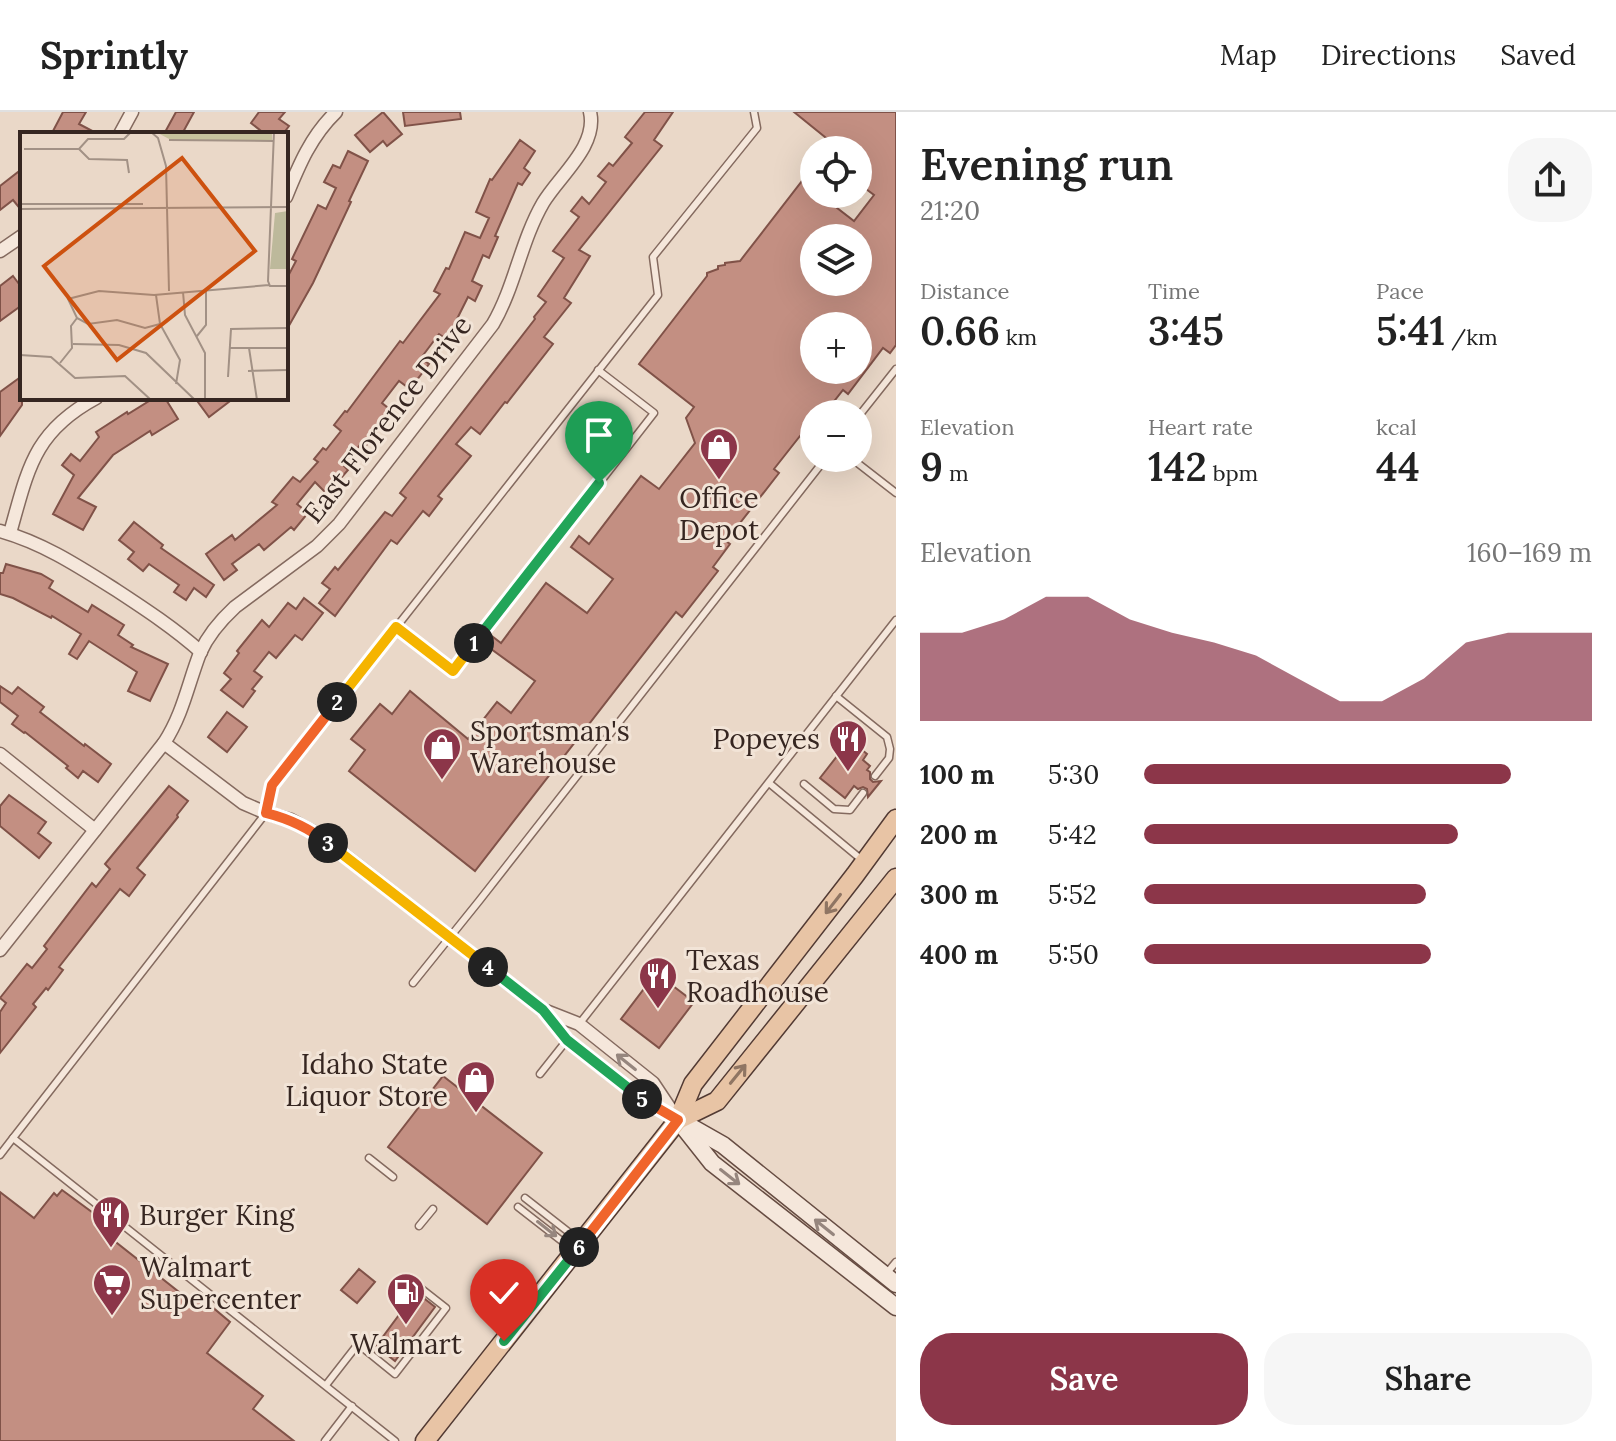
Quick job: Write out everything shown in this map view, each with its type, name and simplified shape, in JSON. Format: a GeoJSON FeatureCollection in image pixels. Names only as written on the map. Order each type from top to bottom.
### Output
{"type":"FeatureCollection","features":[{"type":"Feature","properties":{"kind":"main road"},"geometry":{"type":"LineString","coordinates":[[425,1441],[678,1120],[693,1084],[896,819]]}},
{"type":"Feature","properties":{"kind":"main road"},"geometry":{"type":"LineString","coordinates":[[678,1120],[717,1101],[896,878]]}},
{"type":"Feature","properties":{"kind":"street"},"geometry":{"type":"LineString","coordinates":[[121,132],[132,112]]}},
{"type":"Feature","properties":{"kind":"street"},"geometry":{"type":"LineString","coordinates":[[288,192],[313,138],[336,112]]}},
{"type":"Feature","properties":{"kind":"street","name":"East Florence Drive"},"geometry":{"type":"LineString","coordinates":[[0,950],[164,743],[180,715],[208,638],[235,607],[317,546],[339,524],[493,324],[501,311],[531,225],[544,201],[585,146],[590,133],[590,112]]}},
{"type":"Feature","properties":{"kind":"street"},"geometry":{"type":"LineString","coordinates":[[0,251],[20,237]]}},
{"type":"Feature","properties":{"kind":"street"},"geometry":{"type":"LineString","coordinates":[[93,400],[68,415],[44,439],[28,470],[5,532],[66,558],[170,625],[201,652]]}},
{"type":"Feature","properties":{"kind":"street"},"geometry":{"type":"LineString","coordinates":[[164,743],[243,803],[291,820],[317,834],[543,1010],[567,1040],[641,1098],[723,1145],[890,1280]]}},
{"type":"Feature","properties":{"kind":"street"},"geometry":{"type":"LineString","coordinates":[[0,754],[95,830]]}},
{"type":"Feature","properties":{"kind":"street"},"geometry":{"type":"LineString","coordinates":[[543,1010],[579,1024],[653,1083],[712,1163],[896,1307]]}},
{"type":"Feature","properties":{"kind":"lane"},"geometry":{"type":"LineString","coordinates":[[0,1155],[266,813],[272,785],[658,295],[653,257],[757,128],[754,112]]}},
{"type":"Feature","properties":{"kind":"lane"},"geometry":{"type":"LineString","coordinates":[[871,400],[896,369]]}},
{"type":"Feature","properties":{"kind":"lane"},"geometry":{"type":"LineString","coordinates":[[396,627],[453,671],[654,413],[598,370]]}},
{"type":"Feature","properties":{"kind":"lane"},"geometry":{"type":"LineString","coordinates":[[413,983],[815,472]]}},
{"type":"Feature","properties":{"kind":"lane"},"geometry":{"type":"LineString","coordinates":[[869,472],[896,493]]}},
{"type":"Feature","properties":{"kind":"lane"},"geometry":{"type":"LineString","coordinates":[[579,1024],[896,620]]}},
{"type":"Feature","properties":{"kind":"lane"},"geometry":{"type":"LineString","coordinates":[[836,696],[887,737],[889,758],[875,776]]}},
{"type":"Feature","properties":{"kind":"lane"},"geometry":{"type":"LineString","coordinates":[[769,783],[865,862]]}},
{"type":"Feature","properties":{"kind":"lane"},"geometry":{"type":"LineString","coordinates":[[804,784],[834,809],[844,811],[850,810],[863,793]]}},
{"type":"Feature","properties":{"kind":"lane"},"geometry":{"type":"LineString","coordinates":[[540,1074],[567,1040]]}},
{"type":"Feature","properties":{"kind":"lane"},"geometry":{"type":"LineString","coordinates":[[13,1138],[395,1441]]}},
{"type":"Feature","properties":{"kind":"lane"},"geometry":{"type":"LineString","coordinates":[[369,1158],[393,1177]]}},
{"type":"Feature","properties":{"kind":"lane"},"geometry":{"type":"LineString","coordinates":[[525,1198],[579,1247]]}},
{"type":"Feature","properties":{"kind":"lane"},"geometry":{"type":"LineString","coordinates":[[518,1207],[579,1247]]}},
{"type":"Feature","properties":{"kind":"lane"},"geometry":{"type":"LineString","coordinates":[[419,1226],[433,1209]]}},
{"type":"Feature","properties":{"kind":"lane"},"geometry":{"type":"LineString","coordinates":[[890,1280],[896,1262]]}},
{"type":"Feature","properties":{"kind":"lane"},"geometry":{"type":"LineString","coordinates":[[326,1385],[358,1344],[395,1374],[446,1308],[409,1279]]}},
{"type":"Feature","properties":{"kind":"lane"},"geometry":{"type":"LineString","coordinates":[[325,1441],[352,1406]]}},
{"type":"Feature","properties":{"kind":"building"},"geometry":{"type":"Polygon","coordinates":[[[63,112],[86,112],[79,124],[94,132],[55,132],[53,131],[63,112]]]}},
{"type":"Feature","properties":{"kind":"building"},"geometry":{"type":"Polygon","coordinates":[[[176,112],[194,112],[183,132],[165,132],[176,112]]]}},
{"type":"Feature","properties":{"kind":"building"},"geometry":{"type":"Polygon","coordinates":[[[259,112],[285,112],[279,119],[289,126],[284,132],[262,132],[251,123],[259,112]]]}},
{"type":"Feature","properties":{"kind":"building"},"geometry":{"type":"Polygon","coordinates":[[[383,112],[402,134],[387,146],[383,141],[370,152],[355,135],[383,112]]]}},
{"type":"Feature","properties":{"kind":"building"},"geometry":{"type":"Polygon","coordinates":[[[403,112],[460,112],[461,119],[405,126],[403,112]]]}},
{"type":"Feature","properties":{"kind":"building"},"geometry":{"type":"Polygon","coordinates":[[[645,112],[673,112],[654,140],[662,146],[579,250],[590,256],[564,298],[571,303],[544,337],[553,344],[480,434],[471,427],[456,444],[471,456],[438,496],[442,499],[429,516],[423,511],[397,544],[391,540],[335,616],[319,603],[330,589],[322,583],[335,567],[338,570],[385,512],[392,516],[406,498],[400,493],[535,319],[546,302],[538,296],[564,258],[553,251],[579,217],[571,211],[582,197],[589,204],[606,182],[598,176],[609,163],[613,166],[632,143],[625,137],[645,112]]]}},
{"type":"Feature","properties":{"kind":"building"},"geometry":{"type":"Polygon","coordinates":[[[794,112],[896,112],[896,345],[890,353],[883,348],[872,362],[872,312],[800,312],[800,384],[856,384],[848,394],[843,390],[835,400],[800,400],[800,436],[774,469],[779,473],[726,541],[730,544],[713,567],[718,571],[682,617],[676,612],[475,871],[349,771],[365,750],[351,739],[380,704],[392,714],[410,691],[468,739],[497,702],[511,713],[535,681],[487,646],[493,637],[501,643],[546,583],[587,613],[613,579],[571,547],[579,536],[589,544],[641,476],[659,489],[695,443],[686,418],[694,407],[639,364],[707,273],[725,263],[740,261],[800,184],[800,208],[837,208],[854,221],[864,208],[872,208],[872,136],[824,136],[794,112]]]}},
{"type":"Feature","properties":{"kind":"building"},"geometry":{"type":"Polygon","coordinates":[[[520,140],[535,151],[524,168],[530,173],[522,185],[518,183],[489,258],[483,255],[472,281],[482,286],[475,301],[468,297],[456,321],[460,324],[448,340],[439,334],[421,358],[429,364],[410,389],[399,381],[382,403],[393,412],[364,448],[360,445],[344,466],[348,470],[327,494],[315,482],[297,504],[308,513],[294,530],[291,527],[264,550],[259,544],[232,564],[237,570],[224,580],[206,554],[232,535],[235,540],[277,505],[272,502],[293,477],[300,482],[318,462],[314,459],[341,431],[334,425],[440,294],[434,291],[446,268],[449,269],[465,232],[480,238],[489,218],[476,212],[490,179],[520,140]]]}},
{"type":"Feature","properties":{"kind":"building"},"geometry":{"type":"Polygon","coordinates":[[[348,151],[368,161],[313,283],[288,327],[288,276],[296,261],[292,259],[318,205],[326,209],[336,188],[324,182],[333,165],[340,168],[348,151]]]}},
{"type":"Feature","properties":{"kind":"building"},"geometry":{"type":"Polygon","coordinates":[[[18,172],[20,209],[13,200],[0,210],[0,186],[18,172]]]}},
{"type":"Feature","properties":{"kind":"building"},"geometry":{"type":"Polygon","coordinates":[[[13,276],[20,285],[20,306],[0,321],[0,286],[13,276]]]}},
{"type":"Feature","properties":{"kind":"building"},"geometry":{"type":"Polygon","coordinates":[[[20,377],[22,405],[0,436],[0,392],[20,377]]]}},
{"type":"Feature","properties":{"kind":"building"},"geometry":{"type":"Polygon","coordinates":[[[151,400],[166,400],[178,419],[152,435],[150,431],[113,455],[78,498],[96,507],[83,530],[53,514],[74,475],[62,465],[71,454],[80,461],[99,437],[96,432],[151,400]]]}},
{"type":"Feature","properties":{"kind":"building"},"geometry":{"type":"Polygon","coordinates":[[[196,400],[231,400],[209,417],[196,400]]]}},
{"type":"Feature","properties":{"kind":"building"},"geometry":{"type":"Polygon","coordinates":[[[134,522],[163,545],[161,548],[214,585],[206,597],[194,588],[186,600],[174,592],[179,585],[149,564],[143,571],[128,559],[134,552],[119,540],[134,522]]]}},
{"type":"Feature","properties":{"kind":"building"},"geometry":{"type":"Polygon","coordinates":[[[6,564],[41,574],[53,581],[49,588],[88,612],[92,605],[124,625],[118,635],[133,645],[131,647],[168,664],[150,701],[128,691],[137,672],[89,641],[77,659],[69,654],[81,634],[52,616],[0,594],[0,573],[3,573],[6,564]]]}},
{"type":"Feature","properties":{"kind":"building"},"geometry":{"type":"Polygon","coordinates":[[[304,598],[323,613],[302,640],[295,635],[276,658],[269,652],[254,671],[262,677],[243,707],[221,690],[231,679],[224,673],[262,620],[269,627],[288,603],[296,609],[304,598]]]}},
{"type":"Feature","properties":{"kind":"building"},"geometry":{"type":"Polygon","coordinates":[[[0,686],[12,694],[18,687],[44,707],[40,712],[111,764],[98,782],[83,771],[78,778],[66,768],[68,766],[12,724],[18,716],[0,702],[0,686]]]}},
{"type":"Feature","properties":{"kind":"building"},"geometry":{"type":"Polygon","coordinates":[[[227,712],[247,727],[227,752],[208,737],[227,712]]]}},
{"type":"Feature","properties":{"kind":"building","name":"Popeyes"},"geometry":{"type":"Polygon","coordinates":[[[845,746],[852,752],[857,746],[867,754],[863,760],[870,766],[867,770],[870,779],[873,782],[881,781],[868,797],[867,789],[854,786],[845,798],[820,778],[845,746]]]}},
{"type":"Feature","properties":{"kind":"building"},"geometry":{"type":"Polygon","coordinates":[[[169,786],[188,801],[137,868],[145,875],[129,896],[120,889],[59,967],[63,970],[33,1004],[36,1007],[0,1053],[0,1012],[6,1003],[0,998],[27,964],[32,968],[47,949],[44,946],[92,883],[96,887],[110,869],[105,864],[169,786]]]}},
{"type":"Feature","properties":{"kind":"building"},"geometry":{"type":"Polygon","coordinates":[[[9,795],[46,822],[38,833],[51,843],[39,858],[0,826],[0,806],[9,795]]]}},
{"type":"Feature","properties":{"kind":"building","name":"Texas Roadhouse"},"geometry":{"type":"Polygon","coordinates":[[[656,973],[694,1002],[659,1048],[621,1019],[656,973]]]}},
{"type":"Feature","properties":{"kind":"building"},"geometry":{"type":"Polygon","coordinates":[[[443,1076],[542,1153],[487,1224],[388,1147],[443,1076]]]}},
{"type":"Feature","properties":{"kind":"building","name":"Walmart Supercenter"},"geometry":{"type":"Polygon","coordinates":[[[62,1190],[104,1221],[98,1228],[193,1303],[199,1296],[230,1322],[207,1353],[263,1396],[253,1409],[294,1441],[0,1441],[0,1192],[34,1218],[54,1193],[57,1196],[62,1190]]]}},
{"type":"Feature","properties":{"kind":"building"},"geometry":{"type":"Polygon","coordinates":[[[359,1269],[375,1282],[357,1303],[341,1290],[359,1269]]]}},
{"type":"Feature","properties":{"kind":"building","name":"Walmart"},"geometry":{"type":"Polygon","coordinates":[[[416,1292],[435,1307],[395,1361],[376,1346],[416,1292]]]}},
{"type":"Feature","properties":{"kind":"place","name":"Office Depot"},"geometry":{"type":"Point","coordinates":[719,481]}},
{"type":"Feature","properties":{"kind":"place","name":"Popeyes"},"geometry":{"type":"Point","coordinates":[848,773]}},
{"type":"Feature","properties":{"kind":"place","name":"Sportsman's Warehouse"},"geometry":{"type":"Point","coordinates":[442,781]}},
{"type":"Feature","properties":{"kind":"place","name":"Texas Roadhouse"},"geometry":{"type":"Point","coordinates":[658,1010]}},
{"type":"Feature","properties":{"kind":"place","name":"Idaho State Liquor Store"},"geometry":{"type":"Point","coordinates":[476,1114]}},
{"type":"Feature","properties":{"kind":"place","name":"Burger King"},"geometry":{"type":"Point","coordinates":[111,1249]}},
{"type":"Feature","properties":{"kind":"place","name":"Walmart Supercenter"},"geometry":{"type":"Point","coordinates":[112,1317]}},
{"type":"Feature","properties":{"kind":"place","name":"Walmart"},"geometry":{"type":"Point","coordinates":[406,1326]}},
{"type":"Feature","properties":{"kind":"route"},"geometry":{"type":"LineString","coordinates":[[504,1341],[678,1120],[641,1098],[567,1040],[543,1010],[317,834],[291,820],[266,813],[272,785],[396,627],[453,671],[599,483]]}}]}
